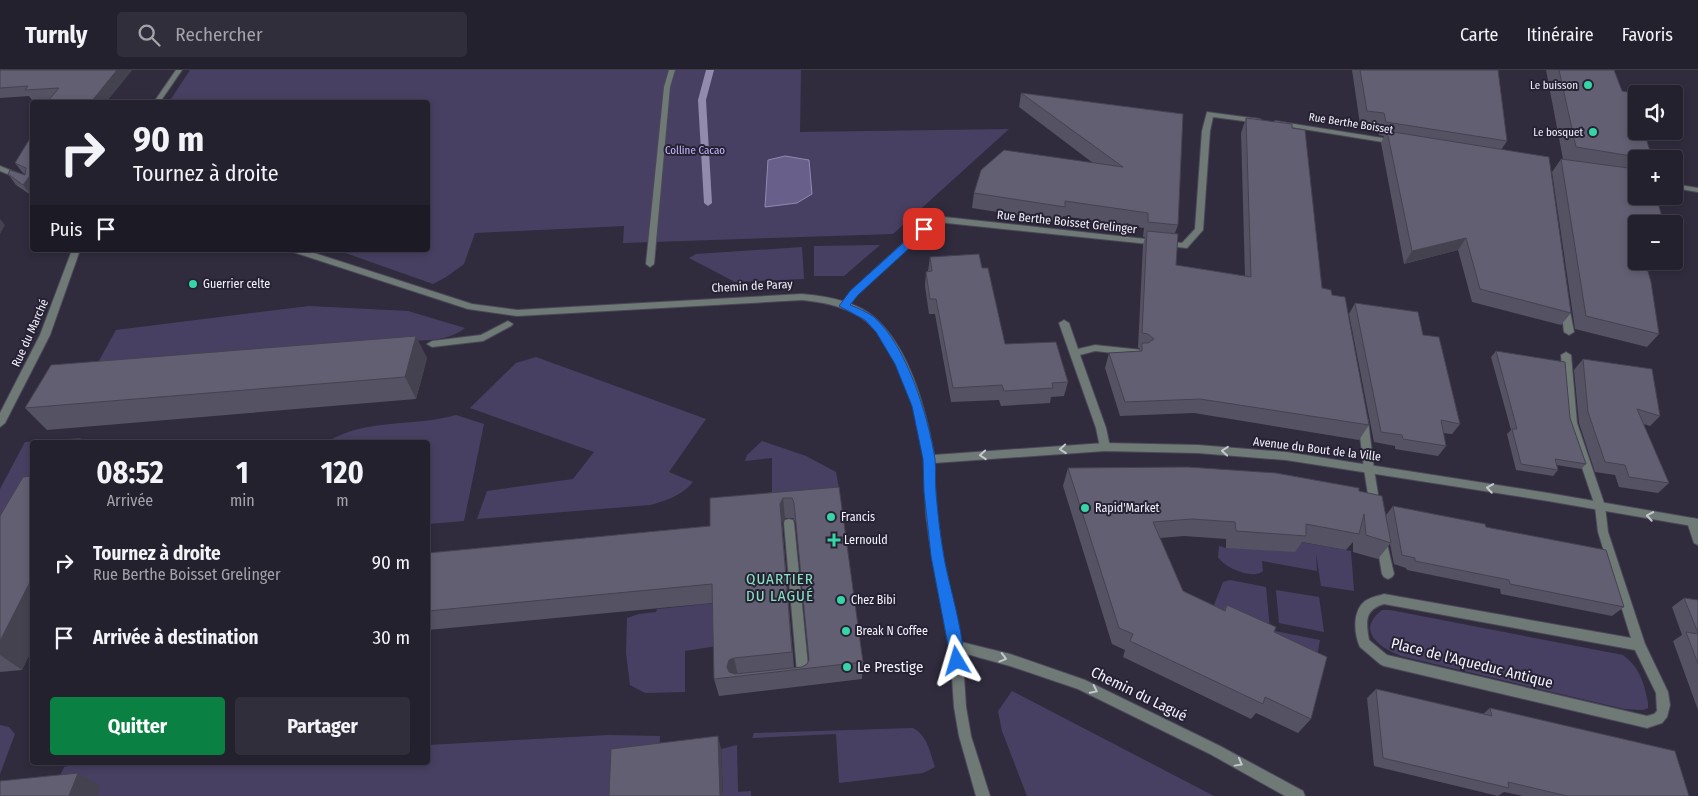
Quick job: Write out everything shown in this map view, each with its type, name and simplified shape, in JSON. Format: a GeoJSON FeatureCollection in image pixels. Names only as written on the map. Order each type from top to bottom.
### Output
{"type":"FeatureCollection","features":[{"type":"Feature","properties":{"kind":"street"},"geometry":{"type":"LineString","coordinates":[[157,100],[179,70]]}},
{"type":"Feature","properties":{"kind":"street"},"geometry":{"type":"LineString","coordinates":[[650,264],[667,87],[672,70]]}},
{"type":"Feature","properties":{"kind":"street","name":"Rue Berthe Boisset"},"geometry":{"type":"LineString","coordinates":[[1210,114],[1408,144]]}},
{"type":"Feature","properties":{"kind":"street","name":"Rue Berthe Boisset Grelinger"},"geometry":{"type":"LineString","coordinates":[[844,306],[854,293],[935,219],[1184,246],[1199,230],[1206,132],[1210,114]]}},
{"type":"Feature","properties":{"kind":"street"},"geometry":{"type":"LineString","coordinates":[[0,168],[30,181]]}},
{"type":"Feature","properties":{"kind":"street"},"geometry":{"type":"LineString","coordinates":[[1683,188],[1698,190]]}},
{"type":"Feature","properties":{"kind":"street","name":"Rue du Marché"},"geometry":{"type":"LineString","coordinates":[[0,423],[45,335],[75,252]]}},
{"type":"Feature","properties":{"kind":"street","name":"Chemin de Paray"},"geometry":{"type":"LineString","coordinates":[[302,252],[471,307],[489,310],[516,312],[815,297],[844,306],[875,323],[901,364],[917,406],[929,459],[930,492],[937,556],[956,646],[960,707],[965,736],[982,796]]}},
{"type":"Feature","properties":{"kind":"street"},"geometry":{"type":"LineString","coordinates":[[1563,293],[1569,332]]}},
{"type":"Feature","properties":{"kind":"street"},"geometry":{"type":"LineString","coordinates":[[1064,323],[1101,428],[1105,447]]}},
{"type":"Feature","properties":{"kind":"street"},"geometry":{"type":"LineString","coordinates":[[432,344],[483,338],[508,324]]}},
{"type":"Feature","properties":{"kind":"street"},"geometry":{"type":"LineString","coordinates":[[1074,353],[1095,348],[1142,353]]}},
{"type":"Feature","properties":{"kind":"street","name":"Place de l'Aqueduc Antique"},"geometry":{"type":"LineString","coordinates":[[1566,355],[1572,423],[1600,506],[1603,532],[1638,645],[1662,692],[1663,714],[1658,719],[1647,722],[1384,660],[1364,642],[1360,623],[1365,607],[1373,602],[1384,599],[1638,645]]}},
{"type":"Feature","properties":{"kind":"street"},"geometry":{"type":"LineString","coordinates":[[1361,411],[1388,574]]}},
{"type":"Feature","properties":{"kind":"street","name":"Avenue du Bout de la Ville"},"geometry":{"type":"LineString","coordinates":[[929,459],[1105,447],[1198,449],[1286,456],[1695,522]]}},
{"type":"Feature","properties":{"kind":"street"},"geometry":{"type":"LineString","coordinates":[[1695,522],[1698,540]]}},
{"type":"Feature","properties":{"kind":"street"},"geometry":{"type":"LineString","coordinates":[[784,678],[803,676],[790,523]]}},
{"type":"Feature","properties":{"kind":"street","name":"Chemin du Lagué"},"geometry":{"type":"LineString","coordinates":[[956,646],[1010,660],[1081,684],[1215,750],[1298,796]]}},
{"type":"Feature","properties":{"kind":"green space","name":"Colline Cacao"},"geometry":{"type":"Polygon","coordinates":[[[190,70],[801,70],[800,132],[1009,129],[893,234],[623,243],[624,226],[475,233],[464,264],[433,284],[343,252],[430,252],[430,100],[170,100],[190,70]]]}},
{"type":"Feature","properties":{"kind":"green space"},"geometry":{"type":"Polygon","coordinates":[[[880,245],[844,276],[814,276],[814,246],[880,245]]]}},
{"type":"Feature","properties":{"kind":"green space"},"geometry":{"type":"Polygon","coordinates":[[[802,247],[804,279],[735,282],[689,258],[696,254],[802,247]]]}},
{"type":"Feature","properties":{"kind":"green space"},"geometry":{"type":"Polygon","coordinates":[[[309,306],[408,311],[465,328],[451,336],[436,339],[404,341],[90,377],[116,330],[309,306]]]}},
{"type":"Feature","properties":{"kind":"green space"},"geometry":{"type":"Polygon","coordinates":[[[536,357],[706,419],[669,472],[693,482],[689,487],[679,494],[650,505],[477,519],[487,491],[573,479],[594,452],[470,408],[516,363],[536,357]]]}},
{"type":"Feature","properties":{"kind":"green space"},"geometry":{"type":"Polygon","coordinates":[[[456,415],[484,424],[464,521],[430,524],[430,440],[331,440],[358,429],[440,419],[456,415]]]}},
{"type":"Feature","properties":{"kind":"green space"},"geometry":{"type":"Polygon","coordinates":[[[81,438],[80,440],[53,440],[81,438]]]}},
{"type":"Feature","properties":{"kind":"green space"},"geometry":{"type":"Polygon","coordinates":[[[762,441],[806,456],[836,472],[840,494],[772,500],[772,458],[745,461],[747,455],[762,441]]]}},
{"type":"Feature","properties":{"kind":"green space"},"geometry":{"type":"Polygon","coordinates":[[[25,442],[30,442],[30,526],[0,582],[0,489],[25,442]]]}},
{"type":"Feature","properties":{"kind":"green space"},"geometry":{"type":"Polygon","coordinates":[[[1295,541],[1351,551],[1354,591],[1321,586],[1316,553],[1317,571],[1262,561],[1263,571],[1253,574],[1239,572],[1218,557],[1219,546],[1226,548],[1295,541]]]}},
{"type":"Feature","properties":{"kind":"green space"},"geometry":{"type":"Polygon","coordinates":[[[1230,580],[1266,587],[1270,630],[1320,640],[1314,672],[1210,615],[1223,582],[1230,580]]]}},
{"type":"Feature","properties":{"kind":"green space"},"geometry":{"type":"Polygon","coordinates":[[[1276,590],[1319,597],[1324,632],[1279,623],[1276,590]]]}},
{"type":"Feature","properties":{"kind":"green space"},"geometry":{"type":"Polygon","coordinates":[[[716,603],[717,646],[685,651],[685,692],[645,693],[630,685],[626,653],[627,618],[656,612],[657,609],[716,603]]]}},
{"type":"Feature","properties":{"kind":"green space"},"geometry":{"type":"Polygon","coordinates":[[[1382,610],[1623,655],[1634,665],[1643,682],[1648,708],[1643,710],[1624,709],[1401,656],[1385,648],[1374,638],[1371,632],[1374,618],[1382,610]]]}},
{"type":"Feature","properties":{"kind":"green space"},"geometry":{"type":"Polygon","coordinates":[[[1012,691],[1214,796],[1027,796],[1002,731],[998,711],[1012,691]]]}},
{"type":"Feature","properties":{"kind":"green space"},"geometry":{"type":"Polygon","coordinates":[[[0,725],[9,727],[15,734],[0,774],[0,725]]]}},
{"type":"Feature","properties":{"kind":"green space"},"geometry":{"type":"Polygon","coordinates":[[[913,728],[925,739],[935,767],[923,773],[839,783],[836,734],[752,738],[754,733],[913,728]]]}},
{"type":"Feature","properties":{"kind":"green space"},"geometry":{"type":"Polygon","coordinates":[[[608,735],[660,736],[659,757],[617,796],[97,796],[100,786],[54,790],[64,767],[74,765],[430,765],[430,745],[608,735]]]}},
{"type":"Feature","properties":{"kind":"green space"},"geometry":{"type":"Polygon","coordinates":[[[737,745],[738,792],[751,791],[751,796],[723,796],[721,749],[737,745]]]}},
{"type":"Feature","properties":{"kind":"shaded area"},"geometry":{"type":"Polygon","coordinates":[[[785,156],[809,160],[812,194],[797,203],[765,207],[768,160],[785,156]]]}},
{"type":"Feature","properties":{"kind":"building"},"geometry":{"type":"Polygon","coordinates":[[[0,70],[117,70],[93,100],[49,100],[59,88],[25,90],[28,86],[0,88],[0,70]]]}},
{"type":"Feature","properties":{"kind":"building"},"geometry":{"type":"Polygon","coordinates":[[[1360,70],[1498,70],[1507,141],[1386,122],[1384,113],[1367,111],[1360,70]]]}},
{"type":"Feature","properties":{"kind":"building"},"geometry":{"type":"Polygon","coordinates":[[[1559,70],[1614,70],[1622,91],[1628,92],[1628,140],[1647,140],[1650,150],[1628,150],[1628,155],[1576,147],[1559,70]]]}},
{"type":"Feature","properties":{"kind":"building"},"geometry":{"type":"Polygon","coordinates":[[[1021,93],[1183,114],[1178,225],[1148,222],[1148,213],[1065,201],[1065,207],[974,193],[981,170],[1004,150],[1123,167],[1021,93]]]}},
{"type":"Feature","properties":{"kind":"building"},"geometry":{"type":"Polygon","coordinates":[[[1246,118],[1292,124],[1292,128],[1305,130],[1322,288],[1331,290],[1332,295],[1345,297],[1369,425],[1200,399],[1125,402],[1109,353],[1142,351],[1142,343],[1148,343],[1154,339],[1148,334],[1142,333],[1147,231],[1178,234],[1176,265],[1251,277],[1246,118]]]}},
{"type":"Feature","properties":{"kind":"building"},"geometry":{"type":"Polygon","coordinates":[[[1387,131],[1549,157],[1571,313],[1480,289],[1466,238],[1412,251],[1387,131]]]}},
{"type":"Feature","properties":{"kind":"building"},"geometry":{"type":"Polygon","coordinates":[[[30,138],[30,176],[23,185],[8,174],[10,170],[25,175],[26,168],[15,163],[30,138]]]}},
{"type":"Feature","properties":{"kind":"building"},"geometry":{"type":"Polygon","coordinates":[[[1561,159],[1628,168],[1628,205],[1659,205],[1661,215],[1628,215],[1628,270],[1648,270],[1659,334],[1586,316],[1561,159]]]}},
{"type":"Feature","properties":{"kind":"building"},"geometry":{"type":"Polygon","coordinates":[[[979,254],[982,268],[988,268],[1005,344],[1056,342],[1068,382],[1052,383],[1053,388],[1004,391],[1002,385],[953,388],[936,299],[930,299],[926,272],[932,271],[930,257],[979,254]]]}},
{"type":"Feature","properties":{"kind":"building"},"geometry":{"type":"Polygon","coordinates":[[[1355,303],[1418,312],[1423,335],[1439,337],[1460,424],[1441,420],[1446,446],[1403,439],[1402,435],[1381,432],[1355,303]]]}},
{"type":"Feature","properties":{"kind":"building"},"geometry":{"type":"Polygon","coordinates":[[[416,336],[405,377],[25,408],[51,365],[416,336]]]}},
{"type":"Feature","properties":{"kind":"building"},"geometry":{"type":"Polygon","coordinates":[[[1496,351],[1565,362],[1570,418],[1586,464],[1555,459],[1558,470],[1521,464],[1512,429],[1517,429],[1496,351]]]}},
{"type":"Feature","properties":{"kind":"building"},"geometry":{"type":"Polygon","coordinates":[[[1583,359],[1652,369],[1660,416],[1637,409],[1669,483],[1629,477],[1625,465],[1605,462],[1588,412],[1583,359]]]}},
{"type":"Feature","properties":{"kind":"building"},"geometry":{"type":"Polygon","coordinates":[[[1188,467],[1276,473],[1359,488],[1359,491],[1382,496],[1391,543],[1366,535],[1364,514],[1359,534],[1306,524],[1306,536],[1236,531],[1235,522],[1192,519],[1153,522],[1183,591],[1225,611],[1227,605],[1276,627],[1274,632],[1327,657],[1311,719],[1265,697],[1263,704],[1130,641],[1133,634],[1119,628],[1068,468],[1188,467]]]}},
{"type":"Feature","properties":{"kind":"building"},"geometry":{"type":"Polygon","coordinates":[[[30,476],[30,582],[0,641],[0,516],[23,477],[30,476]]]}},
{"type":"Feature","properties":{"kind":"building"},"geometry":{"type":"Polygon","coordinates":[[[839,487],[863,662],[714,679],[712,584],[430,611],[430,553],[710,526],[710,498],[839,487]],[[783,498],[780,504],[792,652],[734,658],[729,660],[727,667],[729,672],[735,674],[802,667],[809,660],[792,498],[783,498]]]}},
{"type":"Feature","properties":{"kind":"building"},"geometry":{"type":"Polygon","coordinates":[[[1393,506],[1485,524],[1486,527],[1606,550],[1624,607],[1510,584],[1509,580],[1415,561],[1415,558],[1402,555],[1393,506]]]}},
{"type":"Feature","properties":{"kind":"building"},"geometry":{"type":"Polygon","coordinates":[[[1684,598],[1698,600],[1698,633],[1684,598]]]}},
{"type":"Feature","properties":{"kind":"building"},"geometry":{"type":"Polygon","coordinates":[[[1686,632],[1698,634],[1698,664],[1686,632]]]}},
{"type":"Feature","properties":{"kind":"building"},"geometry":{"type":"Polygon","coordinates":[[[1376,689],[1492,716],[1490,708],[1675,751],[1689,796],[1567,796],[1508,782],[1509,788],[1383,758],[1376,689]]]}},
{"type":"Feature","properties":{"kind":"building"},"geometry":{"type":"Polygon","coordinates":[[[718,736],[720,796],[609,796],[611,749],[718,736]]]}},
{"type":"Feature","properties":{"kind":"building"},"geometry":{"type":"Polygon","coordinates":[[[78,773],[69,796],[0,796],[0,781],[78,773]]]}},
{"type":"Feature","properties":{"kind":"waterway"},"geometry":{"type":"LineString","coordinates":[[708,203],[702,100],[710,70]]}},
{"type":"Feature","properties":{"kind":"place","name":"Le buisson"},"geometry":{"type":"Point","coordinates":[1588,85]}},
{"type":"Feature","properties":{"kind":"place","name":"Le bosquet"},"geometry":{"type":"Point","coordinates":[1593,132]}},
{"type":"Feature","properties":{"kind":"place","name":"Guerrier celte"},"geometry":{"type":"Point","coordinates":[193,284]}},
{"type":"Feature","properties":{"kind":"place","name":"Rapid'Market"},"geometry":{"type":"Point","coordinates":[1085,508]}},
{"type":"Feature","properties":{"kind":"place","name":"Francis"},"geometry":{"type":"Point","coordinates":[831,517]}},
{"type":"Feature","properties":{"kind":"place","name":"Lernould"},"geometry":{"type":"Point","coordinates":[834,540]}},
{"type":"Feature","properties":{"kind":"place","name":"Chez Bibi"},"geometry":{"type":"Point","coordinates":[841,600]}},
{"type":"Feature","properties":{"kind":"place","name":"Break N Coffee"},"geometry":{"type":"Point","coordinates":[846,631]}},
{"type":"Feature","properties":{"kind":"place","name":"Le Prestige"},"geometry":{"type":"Point","coordinates":[847,667]}},
{"type":"Feature","properties":{"kind":"district","name":"QUARTIER DU LAGUÉ"},"geometry":{"type":"Point","coordinates":[780,588]}},
{"type":"Feature","properties":{"kind":"route"},"geometry":{"type":"LineString","coordinates":[[924,229],[854,293],[844,306],[875,323],[891,346],[910,384],[924,432],[929,459],[930,492],[937,556],[956,646],[957,661]]}}]}
